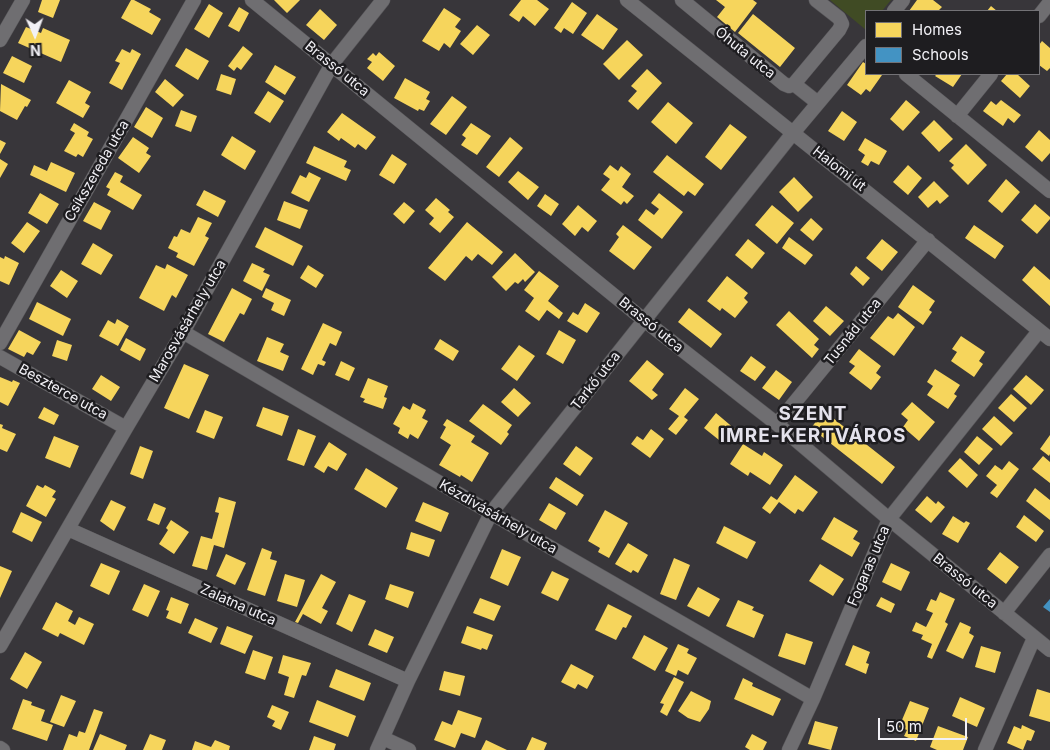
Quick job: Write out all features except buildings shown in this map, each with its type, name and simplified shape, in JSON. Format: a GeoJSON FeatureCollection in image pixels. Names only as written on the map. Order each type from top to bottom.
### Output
{"type":"FeatureCollection","features":[{"type":"Feature","properties":{"kind":"street"},"geometry":{"type":"LineString","coordinates":[[0,40],[23,0]]}},
{"type":"Feature","properties":{"kind":"street","name":"Csíkszereda utca"},"geometry":{"type":"LineString","coordinates":[[0,343],[194,0]]}},
{"type":"Feature","properties":{"kind":"street","name":"Brassó utca"},"geometry":{"type":"LineString","coordinates":[[252,0],[644,320],[778,424],[889,519],[1050,650]]}},
{"type":"Feature","properties":{"kind":"street","name":"Marosvásárhely utca"},"geometry":{"type":"LineString","coordinates":[[0,646],[183,332],[332,64],[383,0]]}},
{"type":"Feature","properties":{"kind":"street","name":"Halomi út"},"geometry":{"type":"LineString","coordinates":[[627,0],[1045,335]]}},
{"type":"Feature","properties":{"kind":"street","name":"Óhuta utca"},"geometry":{"type":"LineString","coordinates":[[682,0],[784,84],[789,86],[794,84],[818,103]]}},
{"type":"Feature","properties":{"kind":"street"},"geometry":{"type":"LineString","coordinates":[[794,84],[842,24],[839,18],[816,0]]}},
{"type":"Feature","properties":{"kind":"street"},"geometry":{"type":"LineString","coordinates":[[895,10],[903,0]]}},
{"type":"Feature","properties":{"kind":"street"},"geometry":{"type":"LineString","coordinates":[[1040,15],[1050,2]]}},
{"type":"Feature","properties":{"kind":"street","name":"Tarkő utca"},"geometry":{"type":"LineString","coordinates":[[380,744],[408,681],[491,513],[792,133],[865,47]]}},
{"type":"Feature","properties":{"kind":"street"},"geometry":{"type":"LineString","coordinates":[[907,75],[1050,191]]}},
{"type":"Feature","properties":{"kind":"street"},"geometry":{"type":"LineString","coordinates":[[957,116],[990,75]]}},
{"type":"Feature","properties":{"kind":"street","name":"Tusnád utca"},"geometry":{"type":"LineString","coordinates":[[778,424],[928,240]]}},
{"type":"Feature","properties":{"kind":"street","name":"Kézdivásárhely utca"},"geometry":{"type":"LineString","coordinates":[[183,332],[813,699]]}},
{"type":"Feature","properties":{"kind":"street","name":"Fogaras utca"},"geometry":{"type":"LineString","coordinates":[[788,750],[813,699],[889,519],[1045,335]]}},
{"type":"Feature","properties":{"kind":"street","name":"Beszterce utca"},"geometry":{"type":"LineString","coordinates":[[0,357],[126,428]]}},
{"type":"Feature","properties":{"kind":"street","name":"Zalatna utca"},"geometry":{"type":"LineString","coordinates":[[68,529],[408,681]]}},
{"type":"Feature","properties":{"kind":"street"},"geometry":{"type":"LineString","coordinates":[[1004,613],[1050,555]]}},
{"type":"Feature","properties":{"kind":"street"},"geometry":{"type":"LineString","coordinates":[[985,750],[1034,638]]}},
{"type":"Feature","properties":{"kind":"street"},"geometry":{"type":"LineString","coordinates":[[380,744],[409,750]]}},
{"type":"Feature","properties":{"kind":"street"},"geometry":{"type":"LineString","coordinates":[[0,748],[4,750]]}},
{"type":"Feature","properties":{"kind":"green space"},"geometry":{"type":"Polygon","coordinates":[[[830,0],[891,0],[883,10],[865,10],[865,29],[830,0]]]}},
{"type":"Feature","properties":{"kind":"district","name":"SZENT IMRE-KERTVÁROS"},"geometry":{"type":"Point","coordinates":[813,425]}}]}
